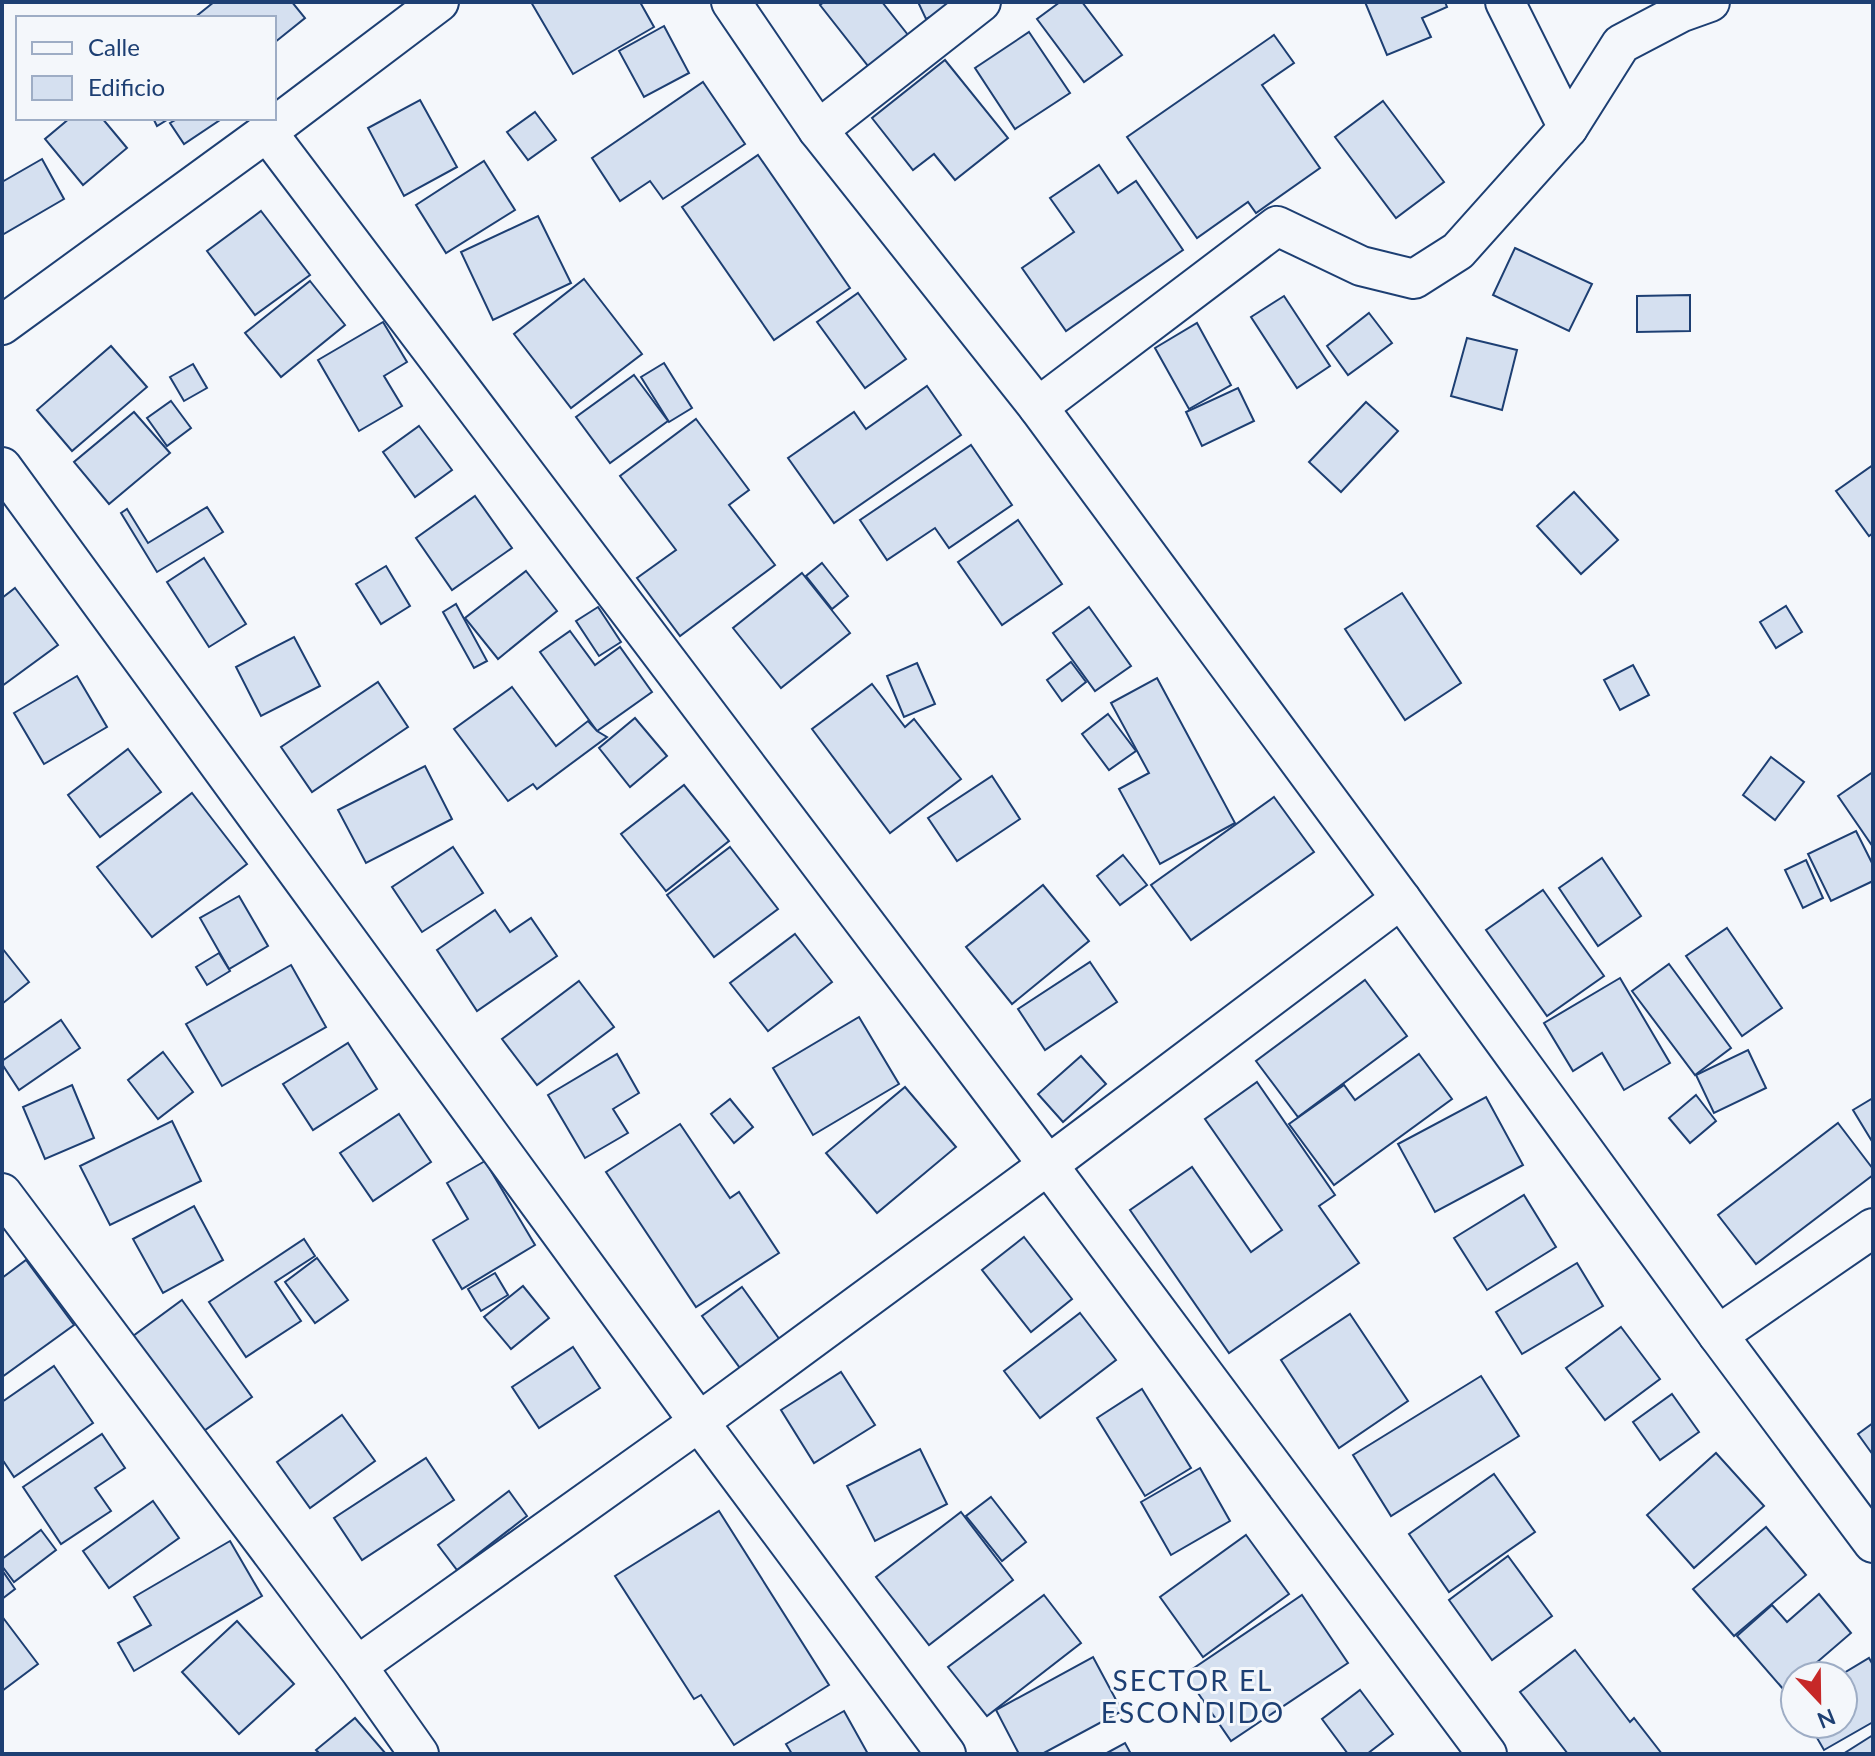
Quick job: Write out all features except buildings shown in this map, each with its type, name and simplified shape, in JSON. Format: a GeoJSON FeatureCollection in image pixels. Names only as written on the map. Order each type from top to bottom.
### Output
{"type":"FeatureCollection","features":[{"type":"Feature","properties":{"kind":"street"},"geometry":{"type":"LineString","coordinates":[[2,325],[439,2]]}},
{"type":"Feature","properties":{"kind":"street"},"geometry":{"type":"LineString","coordinates":[[731,2],[818,130],[1038,407],[1873,1543]]}},
{"type":"Feature","properties":{"kind":"street"},"geometry":{"type":"LineString","coordinates":[[818,130],[981,2]]}},
{"type":"Feature","properties":{"kind":"street"},"geometry":{"type":"LineString","coordinates":[[1505,2],[1568,128]]}},
{"type":"Feature","properties":{"kind":"street"},"geometry":{"type":"LineString","coordinates":[[1038,407],[1277,226],[1361,266],[1414,279],[1458,251],[1568,128],[1621,44],[1682,12],[1710,2]]}},
{"type":"Feature","properties":{"kind":"street"},"geometry":{"type":"LineString","coordinates":[[267,132],[1048,1165],[1487,1754]]}},
{"type":"Feature","properties":{"kind":"street"},"geometry":{"type":"LineString","coordinates":[[2,467],[699,1422],[946,1754]]}},
{"type":"Feature","properties":{"kind":"street"},"geometry":{"type":"LineString","coordinates":[[357,1666],[699,1422],[1048,1165],[1401,899]]}},
{"type":"Feature","properties":{"kind":"street"},"geometry":{"type":"LineString","coordinates":[[2,1193],[357,1666],[419,1754]]}},
{"type":"Feature","properties":{"kind":"street"},"geometry":{"type":"LineString","coordinates":[[1718,1335],[1873,1228]]}},
{"type":"Feature","properties":{"kind":"district","name":"SECTOR EL ESCONDIDO"},"geometry":{"type":"Point","coordinates":[1193,1696]}}]}
